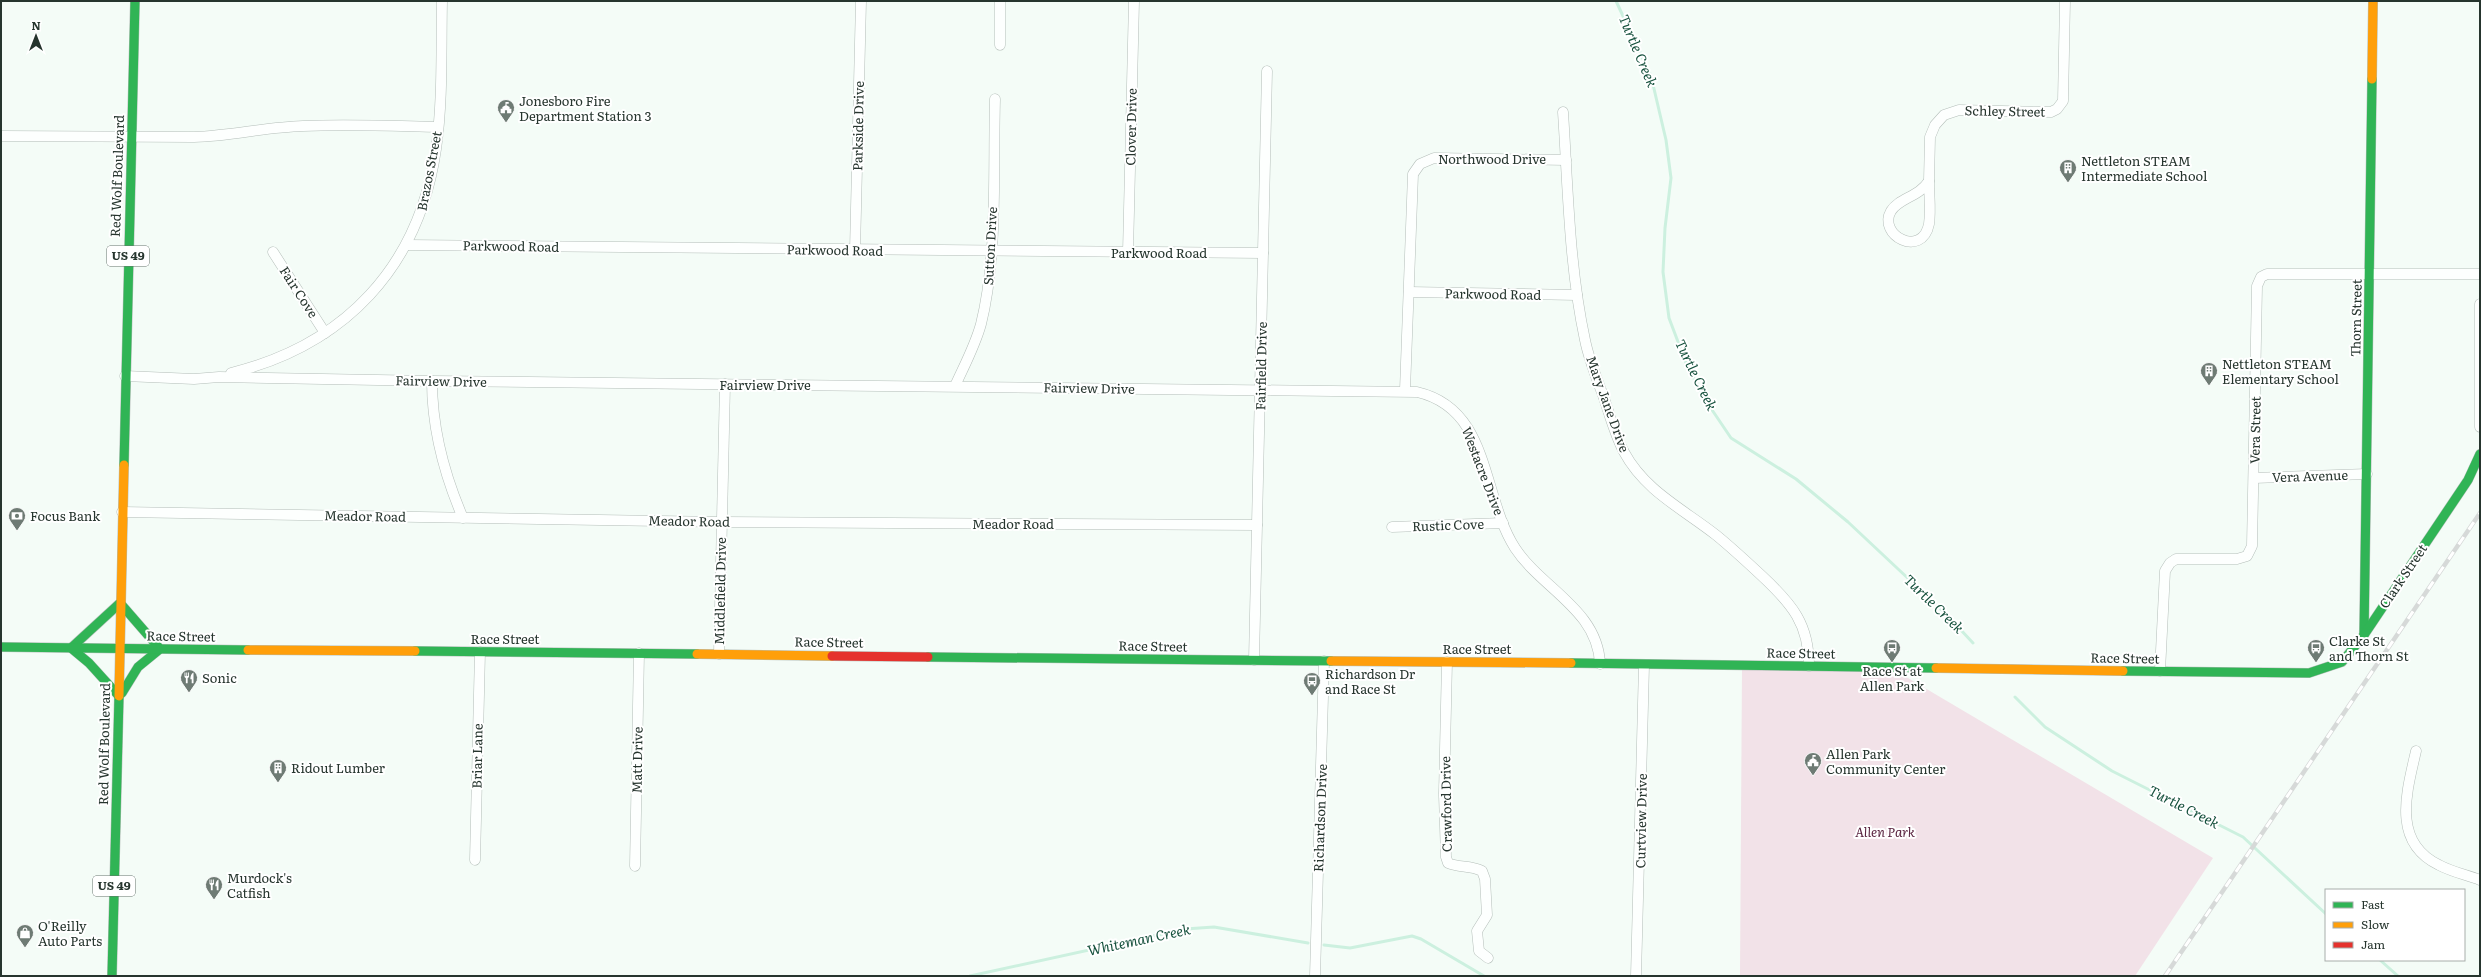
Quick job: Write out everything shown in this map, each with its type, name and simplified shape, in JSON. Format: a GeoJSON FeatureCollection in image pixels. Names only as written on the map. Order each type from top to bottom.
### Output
{"type":"FeatureCollection","features":[{"type":"Feature","properties":{"kind":"main road","name":"Red Wolf Boulevard"},"geometry":{"type":"LineString","coordinates":[[125,376],[135,1]]}},
{"type":"Feature","properties":{"kind":"main road","name":"Thorn Street"},"geometry":{"type":"LineString","coordinates":[[2364,635],[2374,1]]}},
{"type":"Feature","properties":{"kind":"main road","name":"US 49"},"geometry":{"type":"LineString","coordinates":[[122,512],[125,376]]}},
{"type":"Feature","properties":{"kind":"main road","name":"Clark Street"},"geometry":{"type":"LineString","coordinates":[[2305,673],[2342,662],[2364,635],[2468,480],[2480,454]]}},
{"type":"Feature","properties":{"kind":"main road","name":"Red Wolf Boulevard"},"geometry":{"type":"LineString","coordinates":[[112,976],[122,512]]}},
{"type":"Feature","properties":{"kind":"main road"},"geometry":{"type":"LineString","coordinates":[[120,603],[160,649],[159,652],[138,667],[122,693],[118,695],[89,663],[71,650],[71,648],[120,603]]}},
{"type":"Feature","properties":{"kind":"main road","name":"Race Street"},"geometry":{"type":"LineString","coordinates":[[1,647],[1808,666],[2305,673]]}},
{"type":"Feature","properties":{"kind":"street","name":"Brazos Street"},"geometry":{"type":"LineString","coordinates":[[219,377],[271,362],[295,351],[325,333],[368,297],[407,245],[424,206],[435,156],[438,127],[442,1]]}},
{"type":"Feature","properties":{"kind":"street","name":"Parkside Drive"},"geometry":{"type":"LineString","coordinates":[[855,250],[861,1]]}},
{"type":"Feature","properties":{"kind":"street"},"geometry":{"type":"LineString","coordinates":[[1000,1],[1000,45]]}},
{"type":"Feature","properties":{"kind":"street","name":"Clover Drive"},"geometry":{"type":"LineString","coordinates":[[1128,252],[1134,1]]}},
{"type":"Feature","properties":{"kind":"street","name":"Schley Street"},"geometry":{"type":"LineString","coordinates":[[1929,181],[1930,137],[1941,118],[1959,110],[2045,112],[2057,109],[2064,97],[2065,1]]}},
{"type":"Feature","properties":{"kind":"street","name":"Fairfield Drive"},"geometry":{"type":"LineString","coordinates":[[1254,660],[1267,71]]}},
{"type":"Feature","properties":{"kind":"street","name":"Sutton Drive"},"geometry":{"type":"LineString","coordinates":[[955,386],[971,352],[980,326],[986,298],[991,251],[995,99]]}},
{"type":"Feature","properties":{"kind":"street","name":"Mary Jane Drive"},"geometry":{"type":"LineString","coordinates":[[1563,112],[1577,295],[1591,362],[1619,442],[1635,470],[1666,501],[1716,535],[1738,553],[1793,607],[1807,641],[1808,666]]}},
{"type":"Feature","properties":{"kind":"street"},"geometry":{"type":"LineString","coordinates":[[1,136],[222,136],[252,130],[302,126],[438,127]]}},
{"type":"Feature","properties":{"kind":"street","name":"Northwood Drive"},"geometry":{"type":"LineString","coordinates":[[1409,292],[1413,174],[1420,164],[1434,158],[1566,160]]}},
{"type":"Feature","properties":{"kind":"street"},"geometry":{"type":"LineString","coordinates":[[1929,181],[1929,224],[1924,236],[1914,241],[1902,241],[1892,231],[1889,222],[1891,212],[1901,202],[1918,194],[1929,181]]}},
{"type":"Feature","properties":{"kind":"street","name":"Parkwood Road"},"geometry":{"type":"LineString","coordinates":[[407,245],[1263,254]]}},
{"type":"Feature","properties":{"kind":"street","name":"Fair Cove"},"geometry":{"type":"LineString","coordinates":[[273,252],[325,333]]}},
{"type":"Feature","properties":{"kind":"street","name":"Vera Street"},"geometry":{"type":"LineString","coordinates":[[2160,671],[2164,571],[2170,562],[2176,559],[2237,559],[2247,556],[2252,546],[2257,286],[2259,280],[2267,274],[2480,274]]}},
{"type":"Feature","properties":{"kind":"street"},"geometry":{"type":"LineString","coordinates":[[1405,390],[1409,292]]}},
{"type":"Feature","properties":{"kind":"street","name":"Parkwood Road"},"geometry":{"type":"LineString","coordinates":[[1409,292],[1577,295]]}},
{"type":"Feature","properties":{"kind":"street"},"geometry":{"type":"LineString","coordinates":[[2480,304],[2480,427]]}},
{"type":"Feature","properties":{"kind":"street","name":"Fairview Drive"},"geometry":{"type":"LineString","coordinates":[[125,376],[194,379],[219,377],[432,381],[1260,390],[1405,390]]}},
{"type":"Feature","properties":{"kind":"street"},"geometry":{"type":"LineString","coordinates":[[432,381],[435,431],[439,451],[464,518]]}},
{"type":"Feature","properties":{"kind":"street","name":"Middlefield Drive"},"geometry":{"type":"LineString","coordinates":[[719,654],[725,384]]}},
{"type":"Feature","properties":{"kind":"street","name":"Westacre Drive"},"geometry":{"type":"LineString","coordinates":[[1405,390],[1432,395],[1456,411],[1465,422],[1474,441],[1503,523],[1516,549],[1540,578],[1577,610],[1590,625],[1597,641],[1600,664]]}},
{"type":"Feature","properties":{"kind":"street","name":"Vera Avenue"},"geometry":{"type":"LineString","coordinates":[[2254,478],[2366,474]]}},
{"type":"Feature","properties":{"kind":"street","name":"Meador Road"},"geometry":{"type":"LineString","coordinates":[[122,512],[721,522],[1257,525]]}},
{"type":"Feature","properties":{"kind":"street","name":"Rustic Cove"},"geometry":{"type":"LineString","coordinates":[[1392,527],[1503,523]]}},
{"type":"Feature","properties":{"kind":"street","name":"Briar Lane"},"geometry":{"type":"LineString","coordinates":[[475,860],[480,652]]}},
{"type":"Feature","properties":{"kind":"street","name":"Matt Drive"},"geometry":{"type":"LineString","coordinates":[[635,866],[639,653]]}},
{"type":"Feature","properties":{"kind":"street","name":"Richardson Drive"},"geometry":{"type":"LineString","coordinates":[[1315,976],[1324,661]]}},
{"type":"Feature","properties":{"kind":"street","name":"Crawford Drive"},"geometry":{"type":"LineString","coordinates":[[1447,662],[1444,794],[1446,857],[1448,863],[1454,866],[1472,866],[1482,871],[1485,879],[1487,915],[1478,931],[1479,951],[1488,958]]}},
{"type":"Feature","properties":{"kind":"street","name":"Curtview Drive"},"geometry":{"type":"LineString","coordinates":[[1636,976],[1644,665]]}},
{"type":"Feature","properties":{"kind":"street"},"geometry":{"type":"LineString","coordinates":[[2416,751],[2404,808],[2410,834],[2418,848],[2437,865],[2480,880]]}},
{"type":"Feature","properties":{"kind":"green space","name":"Allen Park"},"geometry":{"type":"Polygon","coordinates":[[[1742,666],[1891,668],[2213,858],[2135,976],[1740,976],[1742,666]]]}},
{"type":"Feature","properties":{"kind":"waterway","name":"Turtle Creek"},"geometry":{"type":"LineString","coordinates":[[1616,1],[1651,76],[1666,140],[1671,178],[1665,228],[1663,272],[1669,318],[1686,363],[1704,398],[1731,438],[1796,479],[1848,522],[1946,614],[1973,643]]}},
{"type":"Feature","properties":{"kind":"waterway","name":"Turtle Creek"},"geometry":{"type":"LineString","coordinates":[[2015,697],[2045,727],[2112,771],[2243,837],[2325,913]]}},
{"type":"Feature","properties":{"kind":"waterway","name":"Whiteman Creek"},"geometry":{"type":"LineString","coordinates":[[970,976],[1185,929],[1214,927],[1308,943]]}},
{"type":"Feature","properties":{"kind":"waterway","name":"Whiteman Creek"},"geometry":{"type":"LineString","coordinates":[[1324,945],[1350,948],[1412,936],[1421,939],[1484,976]]}},
{"type":"Feature","properties":{"kind":"waterway","name":"Turtle Creek"},"geometry":{"type":"LineString","coordinates":[[2381,961],[2398,976]]}},
{"type":"Feature","properties":{"kind":"railway"},"geometry":{"type":"LineString","coordinates":[[2165,976],[2480,513]]}},
{"type":"Feature","properties":{"kind":"traffic: fast"},"geometry":{"type":"LineString","coordinates":[[124,465],[135,1]]}},
{"type":"Feature","properties":{"kind":"traffic: fast"},"geometry":{"type":"LineString","coordinates":[[2364,635],[2372,79]]}},
{"type":"Feature","properties":{"kind":"traffic: fast"},"geometry":{"type":"LineString","coordinates":[[2123,671],[2309,673],[2342,662],[2364,635],[2468,480],[2480,454]]}},
{"type":"Feature","properties":{"kind":"traffic: fast"},"geometry":{"type":"LineString","coordinates":[[120,603],[160,649],[138,667],[122,693],[118,695],[89,663],[71,648],[120,603]]}},
{"type":"Feature","properties":{"kind":"traffic: fast"},"geometry":{"type":"LineString","coordinates":[[1,647],[248,650]]}},
{"type":"Feature","properties":{"kind":"traffic: fast"},"geometry":{"type":"LineString","coordinates":[[415,651],[697,654]]}},
{"type":"Feature","properties":{"kind":"traffic: fast"},"geometry":{"type":"LineString","coordinates":[[928,657],[1331,661]]}},
{"type":"Feature","properties":{"kind":"traffic: fast"},"geometry":{"type":"LineString","coordinates":[[1571,663],[1936,668]]}},
{"type":"Feature","properties":{"kind":"traffic: fast"},"geometry":{"type":"LineString","coordinates":[[112,976],[119,696]]}},
{"type":"Feature","properties":{"kind":"traffic: slow"},"geometry":{"type":"LineString","coordinates":[[2372,79],[2373,1]]}},
{"type":"Feature","properties":{"kind":"traffic: slow"},"geometry":{"type":"LineString","coordinates":[[119,696],[124,465]]}},
{"type":"Feature","properties":{"kind":"traffic: slow"},"geometry":{"type":"LineString","coordinates":[[248,650],[415,651]]}},
{"type":"Feature","properties":{"kind":"traffic: slow"},"geometry":{"type":"LineString","coordinates":[[697,654],[832,656]]}},
{"type":"Feature","properties":{"kind":"traffic: slow"},"geometry":{"type":"LineString","coordinates":[[1331,661],[1571,663]]}},
{"type":"Feature","properties":{"kind":"traffic: slow"},"geometry":{"type":"LineString","coordinates":[[1936,668],[2123,671]]}},
{"type":"Feature","properties":{"kind":"traffic: jam"},"geometry":{"type":"LineString","coordinates":[[832,656],[928,657]]}},
{"type":"Feature","properties":{"kind":"place","name":"Jonesboro Fire Department Station 3"},"geometry":{"type":"Point","coordinates":[506,123]}},
{"type":"Feature","properties":{"kind":"place","name":"Nettleton STEAM Intermediate School"},"geometry":{"type":"Point","coordinates":[2068,183]}},
{"type":"Feature","properties":{"kind":"place","name":"Nettleton STEAM Elementary School"},"geometry":{"type":"Point","coordinates":[2209,386]}},
{"type":"Feature","properties":{"kind":"place","name":"Focus Bank"},"geometry":{"type":"Point","coordinates":[17,531]}},
{"type":"Feature","properties":{"kind":"place","name":"Race St at Allen Park"},"geometry":{"type":"Point","coordinates":[1892,663]}},
{"type":"Feature","properties":{"kind":"place","name":"Clarke St and Thorn St"},"geometry":{"type":"Point","coordinates":[2316,663]}},
{"type":"Feature","properties":{"kind":"place","name":"Sonic"},"geometry":{"type":"Point","coordinates":[189,693]}},
{"type":"Feature","properties":{"kind":"place","name":"Richardson Dr and Race St"},"geometry":{"type":"Point","coordinates":[1312,696]}},
{"type":"Feature","properties":{"kind":"place","name":"Allen Park Community Center"},"geometry":{"type":"Point","coordinates":[1813,776]}},
{"type":"Feature","properties":{"kind":"place","name":"Ridout Lumber"},"geometry":{"type":"Point","coordinates":[278,783]}},
{"type":"Feature","properties":{"kind":"place","name":"Murdock's Catfish"},"geometry":{"type":"Point","coordinates":[214,900]}},
{"type":"Feature","properties":{"kind":"place","name":"O'Reilly Auto Parts"},"geometry":{"type":"Point","coordinates":[25,948]}}]}
